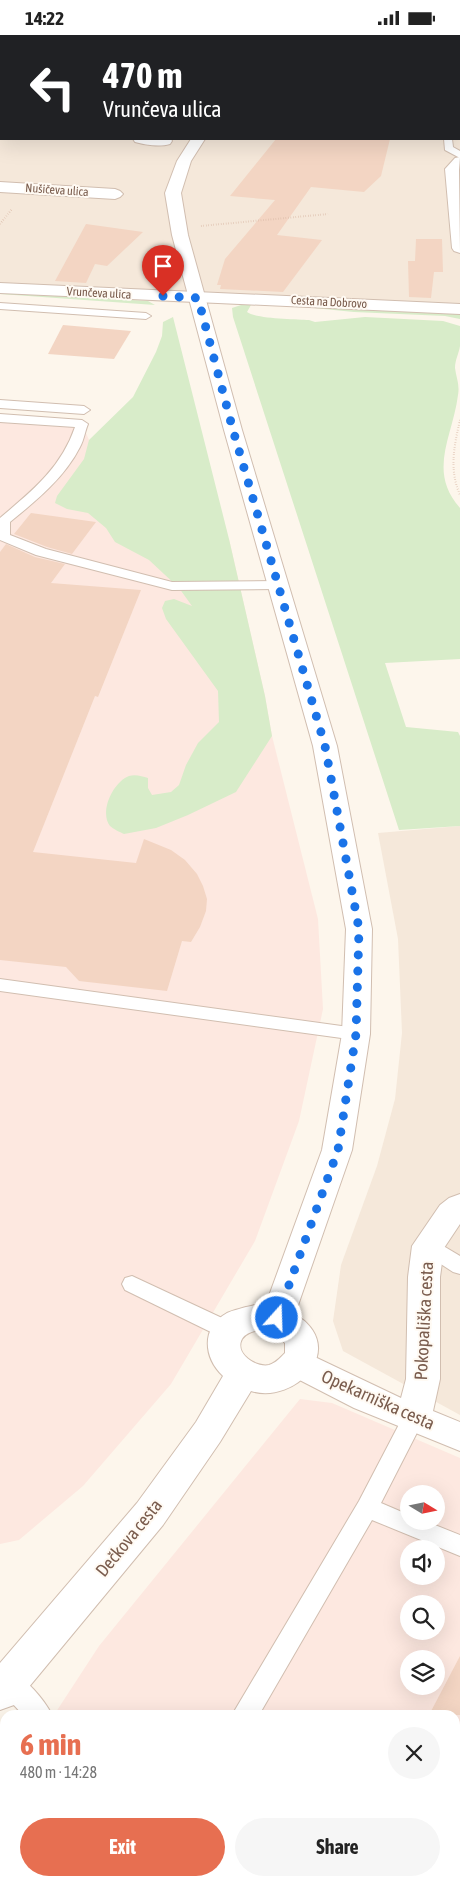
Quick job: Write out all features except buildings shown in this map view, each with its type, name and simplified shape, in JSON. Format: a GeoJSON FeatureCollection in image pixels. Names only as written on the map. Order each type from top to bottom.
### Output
{"type":"FeatureCollection","features":[{"type":"Feature","properties":{"kind":"street"},"geometry":{"type":"LineString","coordinates":[[152,140],[164,141]]}},
{"type":"Feature","properties":{"kind":"street"},"geometry":{"type":"LineString","coordinates":[[197,140],[184,161],[174,193],[180,235],[233,430],[325,746],[359,929],[356,1034],[338,1150],[277,1318]]}},
{"type":"Feature","properties":{"kind":"street"},"geometry":{"type":"LineString","coordinates":[[460,161],[452,169],[460,248]]}},
{"type":"Feature","properties":{"kind":"street","name":"Nušičeva ulica"},"geometry":{"type":"LineString","coordinates":[[0,187],[115,194]]}},
{"type":"Feature","properties":{"kind":"street","name":"Vrunčeva ulica"},"geometry":{"type":"LineString","coordinates":[[0,288],[198,298]]}},
{"type":"Feature","properties":{"kind":"street","name":"Cesta na Dobrovo"},"geometry":{"type":"LineString","coordinates":[[198,298],[262,298],[460,308]]}},
{"type":"Feature","properties":{"kind":"street","name":"Pokopališka cesta"},"geometry":{"type":"LineString","coordinates":[[414,1417],[423,1379],[424,1277],[428,1246],[451,1213],[460,1206]]}},
{"type":"Feature","properties":{"kind":"street"},"geometry":{"type":"LineString","coordinates":[[250,1317],[277,1318],[288,1323],[297,1331],[302,1341],[302,1353],[298,1363],[290,1371],[274,1377],[255,1378],[243,1374],[234,1368],[227,1359],[224,1350],[224,1340],[229,1331],[238,1323],[250,1317]]}},
{"type":"Feature","properties":{"kind":"street","name":"Opekarniška cesta"},"geometry":{"type":"LineString","coordinates":[[298,1363],[366,1398],[460,1437]]}},
{"type":"Feature","properties":{"kind":"street","name":"Dečkova cesta"},"geometry":{"type":"LineString","coordinates":[[4,1687],[150,1514],[208,1432],[243,1374]]}},
{"type":"Feature","properties":{"kind":"lane"},"geometry":{"type":"LineString","coordinates":[[448,140],[448,147],[460,155]]}},
{"type":"Feature","properties":{"kind":"lane"},"geometry":{"type":"LineString","coordinates":[[0,306],[146,316]]}},
{"type":"Feature","properties":{"kind":"lane"},"geometry":{"type":"LineString","coordinates":[[0,404],[84,410]]}},
{"type":"Feature","properties":{"kind":"lane"},"geometry":{"type":"LineString","coordinates":[[0,418],[82,424],[74,446],[58,469],[32,497],[4,521],[3,537],[41,552],[172,586],[278,585]]}},
{"type":"Feature","properties":{"kind":"lane"},"geometry":{"type":"LineString","coordinates":[[0,985],[356,1034]]}},
{"type":"Feature","properties":{"kind":"lane"},"geometry":{"type":"LineString","coordinates":[[428,1246],[460,1266]]}},
{"type":"Feature","properties":{"kind":"lane"},"geometry":{"type":"LineString","coordinates":[[132,1284],[229,1331]]}},
{"type":"Feature","properties":{"kind":"lane"},"geometry":{"type":"LineString","coordinates":[[248,1710],[367,1508],[414,1417]]}},
{"type":"Feature","properties":{"kind":"lane"},"geometry":{"type":"LineString","coordinates":[[367,1508],[460,1546]]}},
{"type":"Feature","properties":{"kind":"lane"},"geometry":{"type":"LineString","coordinates":[[4,1687],[33,1710]]}},
{"type":"Feature","properties":{"kind":"path"},"geometry":{"type":"LineString","coordinates":[[200,227],[328,214]]}},
{"type":"Feature","properties":{"kind":"path"},"geometry":{"type":"LineString","coordinates":[[460,420],[453,447],[453,469],[455,484],[460,495]]}},
{"type":"Feature","properties":{"kind":"shaded area"},"geometry":{"type":"Polygon","coordinates":[[[0,140],[460,140],[460,313],[274,303],[251,305],[163,302],[0,292],[0,140]]]}},
{"type":"Feature","properties":{"kind":"shaded area"},"geometry":{"type":"Polygon","coordinates":[[[0,418],[82,424],[89,440],[229,539],[265,696],[272,736],[318,919],[323,1009],[299,1121],[255,1241],[171,1384],[83,1486],[19,1540],[0,1544],[0,418]]]}},
{"type":"Feature","properties":{"kind":"shaded area"},"geometry":{"type":"Polygon","coordinates":[[[460,826],[460,1415],[343,1351],[333,1321],[341,1265],[377,1166],[395,1099],[402,1033],[398,939],[378,833],[460,826]]]}},
{"type":"Feature","properties":{"kind":"shaded area"},"geometry":{"type":"Polygon","coordinates":[[[300,1399],[332,1403],[460,1458],[460,1710],[57,1710],[99,1646],[300,1399]]]}},
{"type":"Feature","properties":{"kind":"green space"},"geometry":{"type":"Polygon","coordinates":[[[0,292],[148,301],[155,305],[0,294],[0,292]]]}},
{"type":"Feature","properties":{"kind":"green space"},"geometry":{"type":"Polygon","coordinates":[[[244,304],[251,305],[247,312],[252,314],[315,322],[365,317],[443,321],[460,326],[460,346],[455,368],[458,391],[445,453],[444,467],[445,481],[450,494],[460,508],[460,659],[385,663],[406,727],[458,732],[460,736],[460,826],[399,830],[233,317],[232,308],[244,304]]]}},
{"type":"Feature","properties":{"kind":"green space"},"geometry":{"type":"Polygon","coordinates":[[[274,304],[460,313],[460,319],[445,316],[354,312],[274,304]]]}},
{"type":"Feature","properties":{"kind":"green space"},"geometry":{"type":"Polygon","coordinates":[[[173,317],[229,539],[265,696],[272,736],[236,792],[156,828],[124,834],[111,827],[107,820],[107,806],[113,791],[123,779],[134,775],[148,778],[148,788],[152,795],[171,792],[179,785],[186,765],[198,743],[219,722],[218,691],[166,619],[162,608],[165,601],[174,599],[192,606],[179,588],[149,560],[115,542],[106,528],[88,513],[67,509],[55,503],[57,496],[84,459],[89,440],[133,397],[156,352],[162,336],[163,322],[173,317]]]}},
{"type":"Feature","properties":{"kind":"route"},"geometry":{"type":"LineString","coordinates":[[163,296],[198,298],[233,430],[325,746],[359,929],[356,1034],[338,1150],[277,1318]]}}]}
